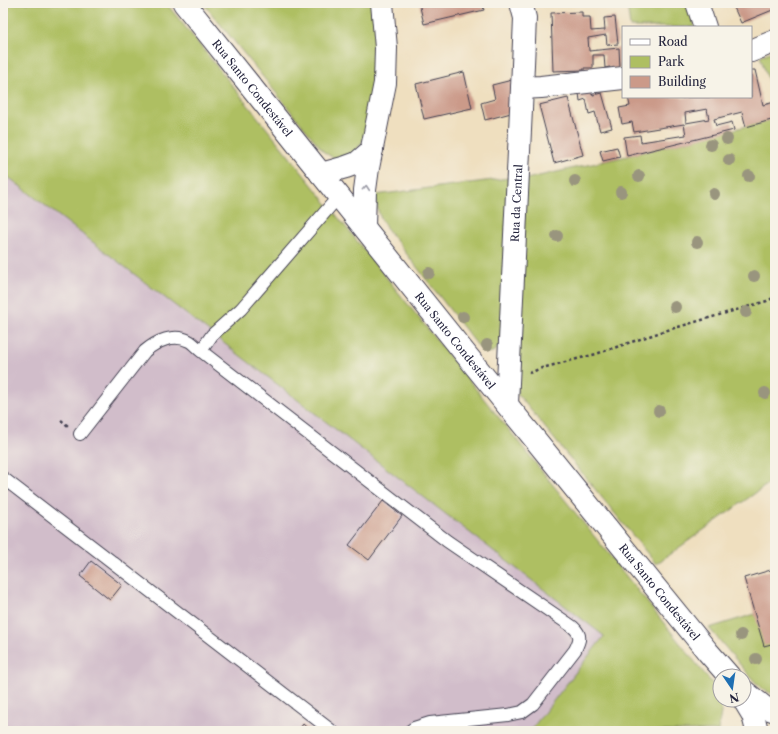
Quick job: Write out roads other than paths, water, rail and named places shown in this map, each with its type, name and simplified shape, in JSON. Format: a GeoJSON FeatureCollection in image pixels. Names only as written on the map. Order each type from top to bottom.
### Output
{"type":"FeatureCollection","features":[{"type":"Feature","properties":{"kind":"street","name":"Rua Santo Condestável"},"geometry":{"type":"LineString","coordinates":[[184,3],[722,668]]}},
{"type":"Feature","properties":{"kind":"street"},"geometry":{"type":"LineString","coordinates":[[364,227],[365,190],[385,83],[386,48],[382,3]]}},
{"type":"Feature","properties":{"kind":"street","name":"Rua da Central"},"geometry":{"type":"LineString","coordinates":[[507,404],[522,88],[524,18],[521,3]]}},
{"type":"Feature","properties":{"kind":"street"},"geometry":{"type":"LineString","coordinates":[[697,3],[705,26]]}},
{"type":"Feature","properties":{"kind":"street"},"geometry":{"type":"LineString","coordinates":[[752,51],[775,41]]}},
{"type":"Feature","properties":{"kind":"street"},"geometry":{"type":"LineString","coordinates":[[522,88],[622,78]]}},
{"type":"Feature","properties":{"kind":"street"},"geometry":{"type":"LineString","coordinates":[[321,174],[357,163],[372,150]]}},
{"type":"Feature","properties":{"kind":"street"},"geometry":{"type":"LineString","coordinates":[[752,697],[764,707],[775,711]]}},
{"type":"Feature","properties":{"kind":"street"},"geometry":{"type":"LineString","coordinates":[[749,708],[753,715],[757,731]]}},
{"type":"Feature","properties":{"kind":"lane"},"geometry":{"type":"LineString","coordinates":[[201,351],[212,335],[241,309],[339,196]]}},
{"type":"Feature","properties":{"kind":"lane"},"geometry":{"type":"LineString","coordinates":[[80,434],[145,350],[152,345],[170,338],[178,338],[189,341],[447,541],[578,631],[580,637],[575,650],[534,704],[522,712],[508,715],[430,723],[414,728],[410,731]]}},
{"type":"Feature","properties":{"kind":"lane"},"geometry":{"type":"LineString","coordinates":[[3,478],[332,731]]}}]}
